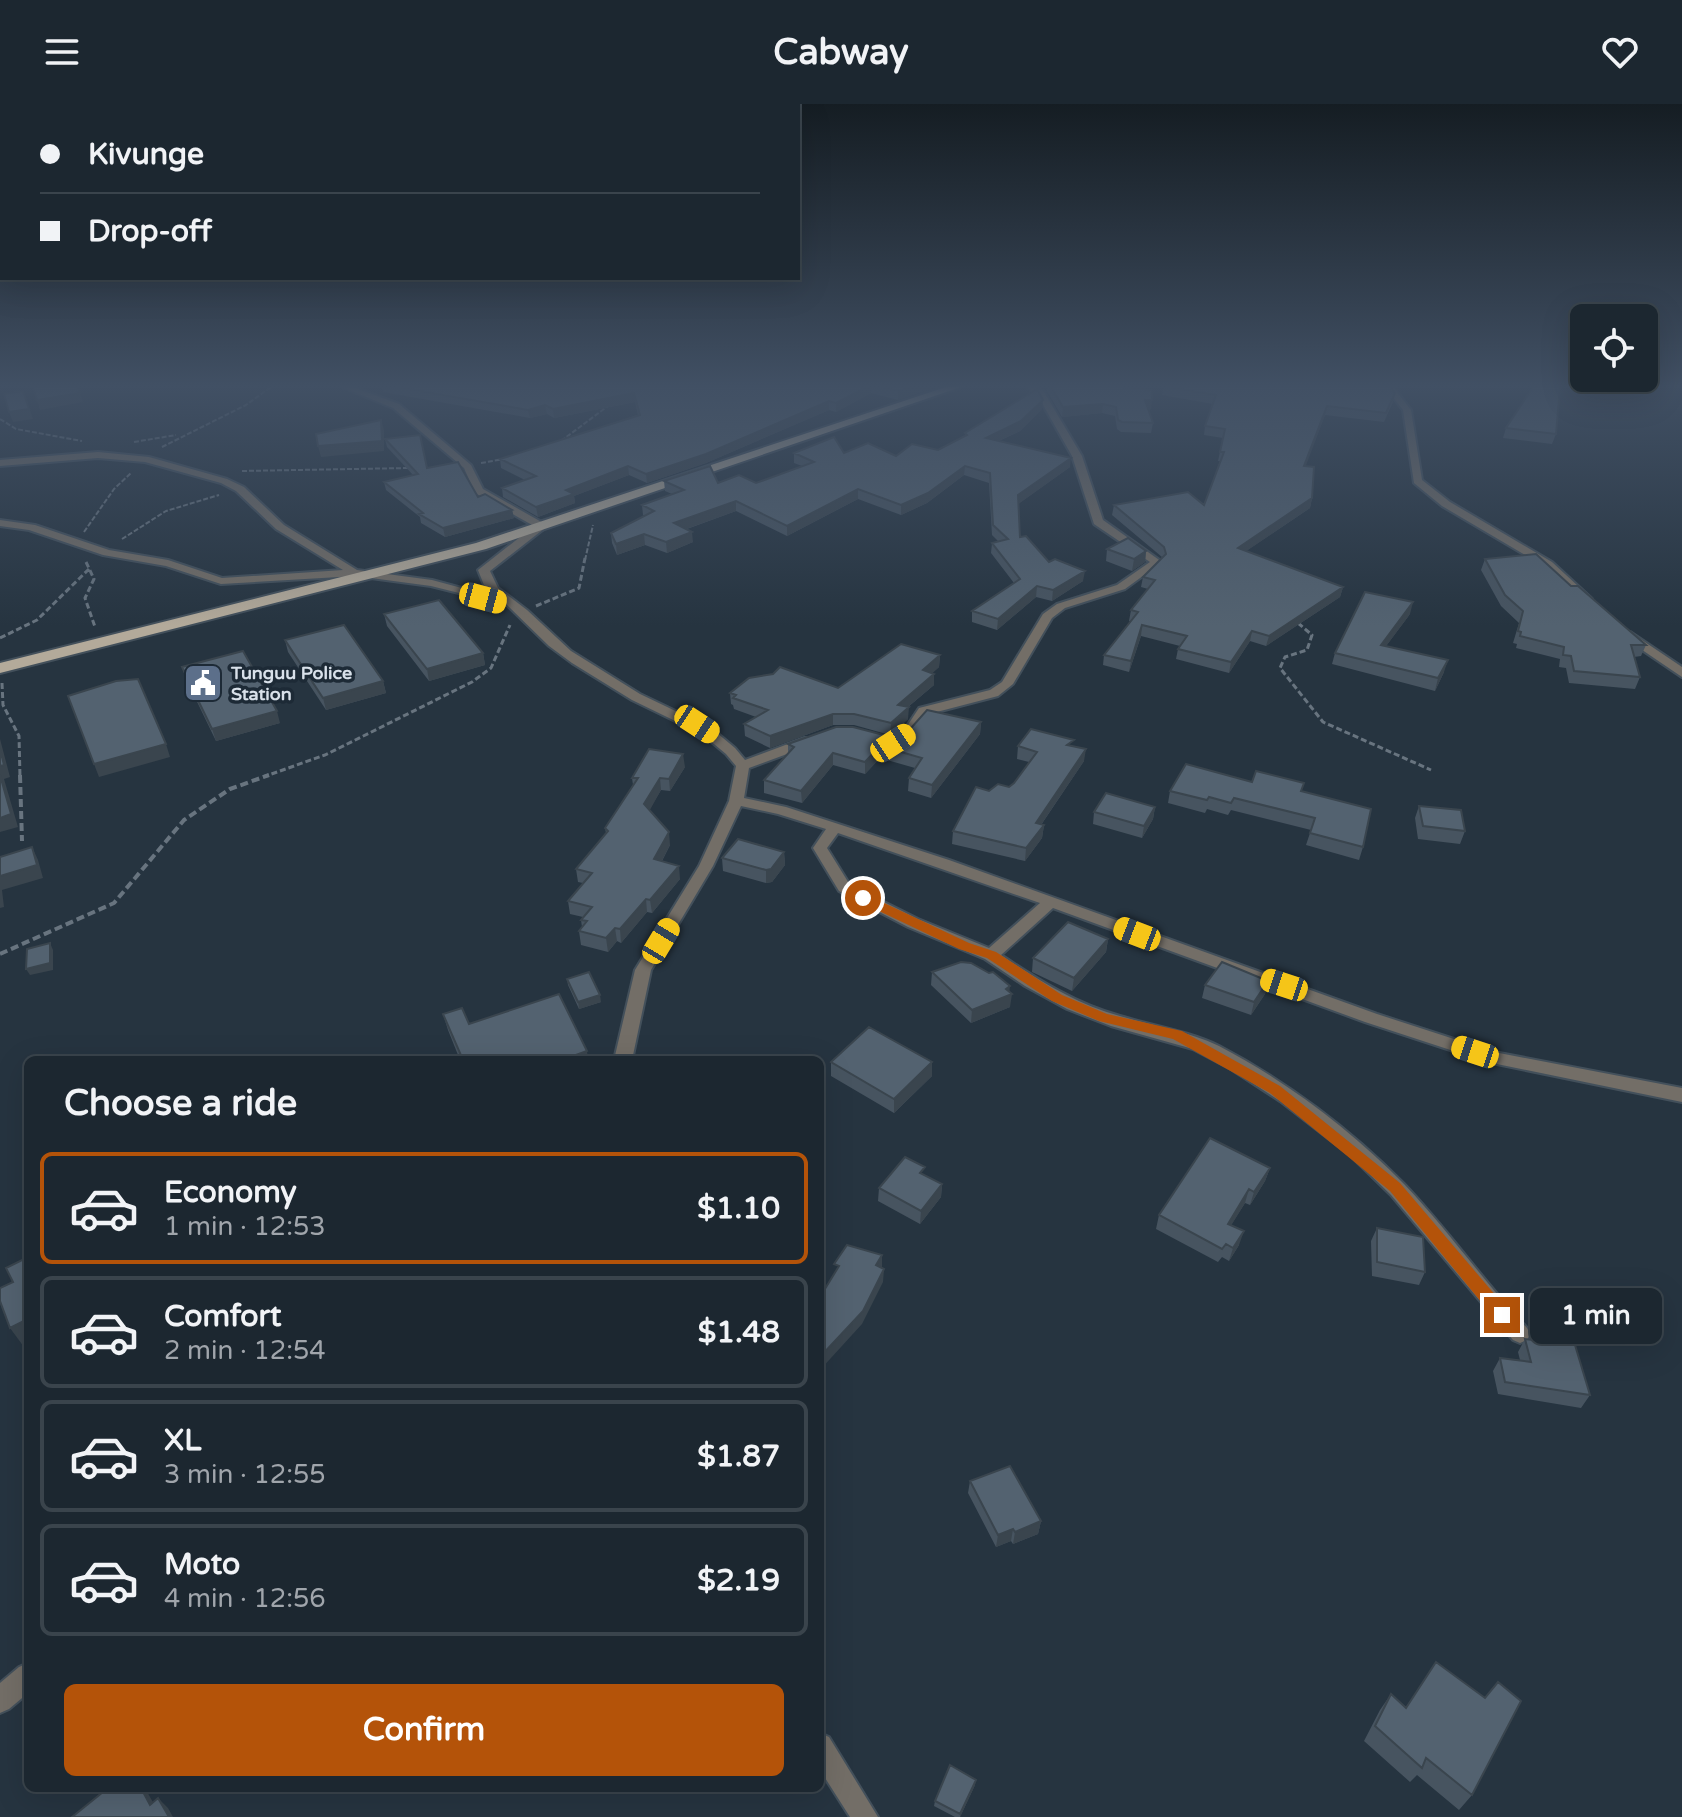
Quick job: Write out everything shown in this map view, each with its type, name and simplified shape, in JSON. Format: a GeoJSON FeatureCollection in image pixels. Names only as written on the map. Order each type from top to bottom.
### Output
{"type":"FeatureCollection","features":[{"type":"Feature","properties":{"kind":"main road"},"geometry":{"type":"LineString","coordinates":[[1,668],[375,576],[541,526],[719,467]]}},
{"type":"Feature","properties":{"kind":"street"},"geometry":{"type":"LineString","coordinates":[[171,467],[240,489],[280,527],[356,573]]}},
{"type":"Feature","properties":{"kind":"street"},"geometry":{"type":"LineString","coordinates":[[468,467],[479,491],[541,526],[484,570],[486,584],[495,594],[523,612],[558,648],[638,698],[697,724],[726,743],[743,766],[736,801],[706,866],[643,970],[624,1056]]}},
{"type":"Feature","properties":{"kind":"street"},"geometry":{"type":"LineString","coordinates":[[884,741],[893,743],[910,732],[924,711],[994,693],[1007,684],[1047,616],[1061,606],[1121,587],[1157,562],[1098,522],[1080,467]]}},
{"type":"Feature","properties":{"kind":"street"},"geometry":{"type":"LineString","coordinates":[[1415,467],[1417,481],[1446,504],[1548,564],[1598,610]]}},
{"type":"Feature","properties":{"kind":"street"},"geometry":{"type":"LineString","coordinates":[[0,523],[31,527],[107,553],[168,563],[221,581],[356,573],[432,583],[523,612]]}},
{"type":"Feature","properties":{"kind":"street"},"geometry":{"type":"LineString","coordinates":[[1617,626],[1682,673]]}},
{"type":"Feature","properties":{"kind":"street"},"geometry":{"type":"LineString","coordinates":[[743,766],[825,735]]}},
{"type":"Feature","properties":{"kind":"street"},"geometry":{"type":"LineString","coordinates":[[736,801],[781,810],[835,827],[1371,1018],[1493,1058],[1682,1095]]}},
{"type":"Feature","properties":{"kind":"street"},"geometry":{"type":"LineString","coordinates":[[835,827],[820,848],[844,888],[938,935],[991,955],[1057,998],[1104,1018],[1177,1035],[1213,1051],[1275,1090],[1395,1187],[1442,1240],[1484,1297],[1520,1334]]}},
{"type":"Feature","properties":{"kind":"street"},"geometry":{"type":"LineString","coordinates":[[991,955],[1050,902]]}},
{"type":"Feature","properties":{"kind":"street"},"geometry":{"type":"LineString","coordinates":[[0,1700],[24,1679]]}},
{"type":"Feature","properties":{"kind":"street"},"geometry":{"type":"LineString","coordinates":[[824,1752],[865,1817]]}},
{"type":"Feature","properties":{"kind":"path"},"geometry":{"type":"LineString","coordinates":[[109,641],[96,632],[91,607],[85,598],[94,579],[79,544],[114,489],[138,467]]}},
{"type":"Feature","properties":{"kind":"path"},"geometry":{"type":"LineString","coordinates":[[235,471],[410,468]]}},
{"type":"Feature","properties":{"kind":"path"},"geometry":{"type":"LineString","coordinates":[[0,954],[114,903],[184,820],[230,789],[325,755],[472,682],[491,668],[508,627],[523,612],[579,588],[584,575],[582,558],[600,507]]}},
{"type":"Feature","properties":{"kind":"path"},"geometry":{"type":"LineString","coordinates":[[1291,618],[1312,635],[1307,650],[1285,657],[1280,668],[1303,701],[1323,722],[1431,770]]}},
{"type":"Feature","properties":{"kind":"path"},"geometry":{"type":"LineString","coordinates":[[1,668],[3,705],[19,736],[22,841]]}},
{"type":"Feature","properties":{"kind":"building"},"geometry":{"type":"Polygon","coordinates":[[[411,467],[461,467],[478,497],[485,494],[512,510],[443,528],[419,514],[423,513],[384,482],[418,474],[411,467]]]}},
{"type":"Feature","properties":{"kind":"building"},"geometry":{"type":"Polygon","coordinates":[[[517,467],[626,467],[566,490],[574,494],[536,507],[502,488],[536,476],[517,467]]]}},
{"type":"Feature","properties":{"kind":"building"},"geometry":{"type":"Polygon","coordinates":[[[630,467],[667,467],[646,474],[630,467]]]}},
{"type":"Feature","properties":{"kind":"building"},"geometry":{"type":"Polygon","coordinates":[[[710,467],[718,483],[739,475],[756,483],[800,467],[964,467],[928,493],[901,505],[858,489],[787,526],[736,501],[674,523],[692,532],[666,542],[644,534],[616,544],[611,533],[654,511],[642,505],[684,490],[664,481],[710,467]]]}},
{"type":"Feature","properties":{"kind":"building"},"geometry":{"type":"Polygon","coordinates":[[[968,467],[1058,467],[1018,495],[1020,537],[1026,536],[1049,562],[1055,559],[1085,571],[1053,590],[1037,586],[998,619],[972,611],[1020,579],[992,543],[1008,539],[993,525],[990,473],[968,467]]]}},
{"type":"Feature","properties":{"kind":"building"},"geometry":{"type":"Polygon","coordinates":[[[1218,467],[1314,467],[1312,498],[1238,548],[1343,587],[1269,636],[1252,631],[1231,662],[1178,649],[1187,636],[1142,625],[1131,661],[1104,655],[1138,612],[1131,610],[1155,580],[1143,577],[1166,554],[1164,547],[1114,505],[1188,492],[1204,505],[1218,467]]]}},
{"type":"Feature","properties":{"kind":"building"},"geometry":{"type":"Polygon","coordinates":[[[1128,538],[1146,551],[1134,559],[1107,549],[1128,538]]]}},
{"type":"Feature","properties":{"kind":"building"},"geometry":{"type":"Polygon","coordinates":[[[1536,554],[1646,645],[1631,645],[1640,677],[1574,671],[1571,656],[1563,655],[1564,647],[1520,636],[1521,632],[1518,631],[1523,611],[1505,595],[1485,559],[1536,554]]]}},
{"type":"Feature","properties":{"kind":"building"},"geometry":{"type":"Polygon","coordinates":[[[1365,592],[1413,602],[1381,645],[1448,660],[1438,678],[1335,653],[1365,592]]]}},
{"type":"Feature","properties":{"kind":"building"},"geometry":{"type":"Polygon","coordinates":[[[439,600],[483,653],[427,669],[384,614],[439,600]]]}},
{"type":"Feature","properties":{"kind":"building"},"geometry":{"type":"Polygon","coordinates":[[[344,625],[383,681],[323,698],[285,640],[344,625]]]}},
{"type":"Feature","properties":{"kind":"building"},"geometry":{"type":"Polygon","coordinates":[[[901,644],[940,655],[923,670],[934,674],[898,705],[909,707],[891,723],[854,714],[833,714],[770,736],[744,724],[768,710],[733,698],[736,695],[730,693],[749,678],[773,674],[780,667],[838,688],[901,644]]]}},
{"type":"Feature","properties":{"kind":"building"},"geometry":{"type":"Polygon","coordinates":[[[243,651],[277,711],[212,729],[182,667],[243,651]]]}},
{"type":"Feature","properties":{"kind":"building"},"geometry":{"type":"Polygon","coordinates":[[[138,679],[166,744],[94,764],[68,696],[116,681],[138,679]]]}},
{"type":"Feature","properties":{"kind":"building"},"geometry":{"type":"Polygon","coordinates":[[[927,710],[981,722],[932,785],[909,778],[922,758],[880,746],[865,762],[833,753],[801,791],[764,780],[794,747],[788,744],[836,727],[853,727],[895,738],[912,727],[927,710]]]}},
{"type":"Feature","properties":{"kind":"building"},"geometry":{"type":"Polygon","coordinates":[[[1031,729],[1074,740],[1067,745],[1086,749],[1036,823],[1044,825],[1026,848],[953,831],[976,787],[989,791],[998,784],[1009,787],[1014,783],[1037,752],[1018,746],[1031,729]]]}},
{"type":"Feature","properties":{"kind":"building"},"geometry":{"type":"Polygon","coordinates":[[[649,749],[683,754],[669,779],[660,778],[644,804],[669,832],[654,859],[679,866],[620,929],[615,928],[606,938],[579,931],[587,921],[581,920],[592,907],[568,901],[592,873],[576,869],[608,831],[605,828],[638,778],[632,778],[649,749]]]}},
{"type":"Feature","properties":{"kind":"building"},"geometry":{"type":"Polygon","coordinates":[[[1186,764],[1252,782],[1256,771],[1304,783],[1301,791],[1371,809],[1363,847],[1310,833],[1315,818],[1234,798],[1231,803],[1170,791],[1186,764]]]}},
{"type":"Feature","properties":{"kind":"building"},"geometry":{"type":"Polygon","coordinates":[[[0,775],[11,814],[0,818],[0,775]]]}},
{"type":"Feature","properties":{"kind":"building"},"geometry":{"type":"Polygon","coordinates":[[[1106,793],[1155,807],[1144,826],[1094,812],[1106,793]]]}},
{"type":"Feature","properties":{"kind":"building"},"geometry":{"type":"Polygon","coordinates":[[[1419,806],[1461,810],[1465,831],[1423,826],[1419,806]]]}},
{"type":"Feature","properties":{"kind":"building"},"geometry":{"type":"Polygon","coordinates":[[[738,839],[784,852],[771,869],[766,870],[722,858],[738,839]]]}},
{"type":"Feature","properties":{"kind":"building"},"geometry":{"type":"Polygon","coordinates":[[[32,847],[37,865],[0,876],[0,857],[32,847]]]}},
{"type":"Feature","properties":{"kind":"building"},"geometry":{"type":"Polygon","coordinates":[[[1068,922],[1108,939],[1074,978],[1033,958],[1068,922]]]}},
{"type":"Feature","properties":{"kind":"building"},"geometry":{"type":"Polygon","coordinates":[[[50,943],[50,963],[26,969],[27,949],[50,943]]]}},
{"type":"Feature","properties":{"kind":"building"},"geometry":{"type":"Polygon","coordinates":[[[961,962],[993,972],[1010,986],[1006,989],[1012,994],[972,1010],[932,972],[961,962]]]}},
{"type":"Feature","properties":{"kind":"building"},"geometry":{"type":"Polygon","coordinates":[[[1222,962],[1268,981],[1254,1002],[1205,985],[1222,962]]]}},
{"type":"Feature","properties":{"kind":"building"},"geometry":{"type":"Polygon","coordinates":[[[589,972],[600,995],[578,1002],[567,979],[589,972]]]}},
{"type":"Feature","properties":{"kind":"building"},"geometry":{"type":"Polygon","coordinates":[[[559,994],[587,1051],[573,1056],[461,1056],[443,1014],[462,1008],[469,1024],[559,994]]]}},
{"type":"Feature","properties":{"kind":"building"},"geometry":{"type":"Polygon","coordinates":[[[869,1027],[932,1062],[894,1099],[831,1062],[869,1027]]]}},
{"type":"Feature","properties":{"kind":"building"},"geometry":{"type":"Polygon","coordinates":[[[1210,1138],[1270,1168],[1254,1192],[1249,1189],[1228,1224],[1244,1231],[1233,1248],[1226,1244],[1222,1249],[1159,1215],[1210,1138]]]}},
{"type":"Feature","properties":{"kind":"building"},"geometry":{"type":"Polygon","coordinates":[[[905,1157],[925,1167],[920,1173],[942,1184],[921,1211],[879,1188],[905,1157]]]}},
{"type":"Feature","properties":{"kind":"building"},"geometry":{"type":"Polygon","coordinates":[[[1377,1228],[1423,1237],[1425,1272],[1377,1262],[1377,1228]]]}},
{"type":"Feature","properties":{"kind":"building"},"geometry":{"type":"Polygon","coordinates":[[[847,1245],[882,1255],[876,1265],[884,1269],[863,1311],[824,1353],[824,1290],[839,1266],[834,1264],[847,1245]]]}},
{"type":"Feature","properties":{"kind":"building"},"geometry":{"type":"Polygon","coordinates":[[[24,1259],[24,1321],[10,1328],[0,1301],[0,1288],[13,1282],[6,1268],[24,1259]]]}},
{"type":"Feature","properties":{"kind":"building"},"geometry":{"type":"Polygon","coordinates":[[[1541,1331],[1572,1335],[1590,1395],[1505,1382],[1500,1358],[1531,1362],[1525,1339],[1543,1341],[1541,1331]]]}},
{"type":"Feature","properties":{"kind":"building"},"geometry":{"type":"Polygon","coordinates":[[[1010,1466],[1041,1521],[1015,1532],[1013,1529],[998,1535],[970,1481],[1010,1466]]]}},
{"type":"Feature","properties":{"kind":"building"},"geometry":{"type":"Polygon","coordinates":[[[1436,1662],[1485,1698],[1498,1682],[1521,1701],[1472,1795],[1426,1758],[1422,1768],[1375,1726],[1391,1694],[1406,1708],[1436,1662]]]}},
{"type":"Feature","properties":{"kind":"building"},"geometry":{"type":"Polygon","coordinates":[[[950,1765],[976,1780],[960,1814],[935,1801],[950,1765]]]}},
{"type":"Feature","properties":{"kind":"building"},"geometry":{"type":"Polygon","coordinates":[[[103,1792],[143,1792],[150,1805],[158,1798],[169,1817],[72,1817],[103,1792]]]}},
{"type":"Feature","properties":{"kind":"place","name":"Tunguu Police Station"},"geometry":{"type":"Point","coordinates":[203,683]}},
{"type":"Feature","properties":{"kind":"route"},"geometry":{"type":"LineString","coordinates":[[863,898],[964,946],[991,955],[1033,986],[1057,998],[1104,1018],[1177,1035],[1213,1051],[1275,1090],[1315,1119],[1395,1187],[1502,1315]]}}]}
